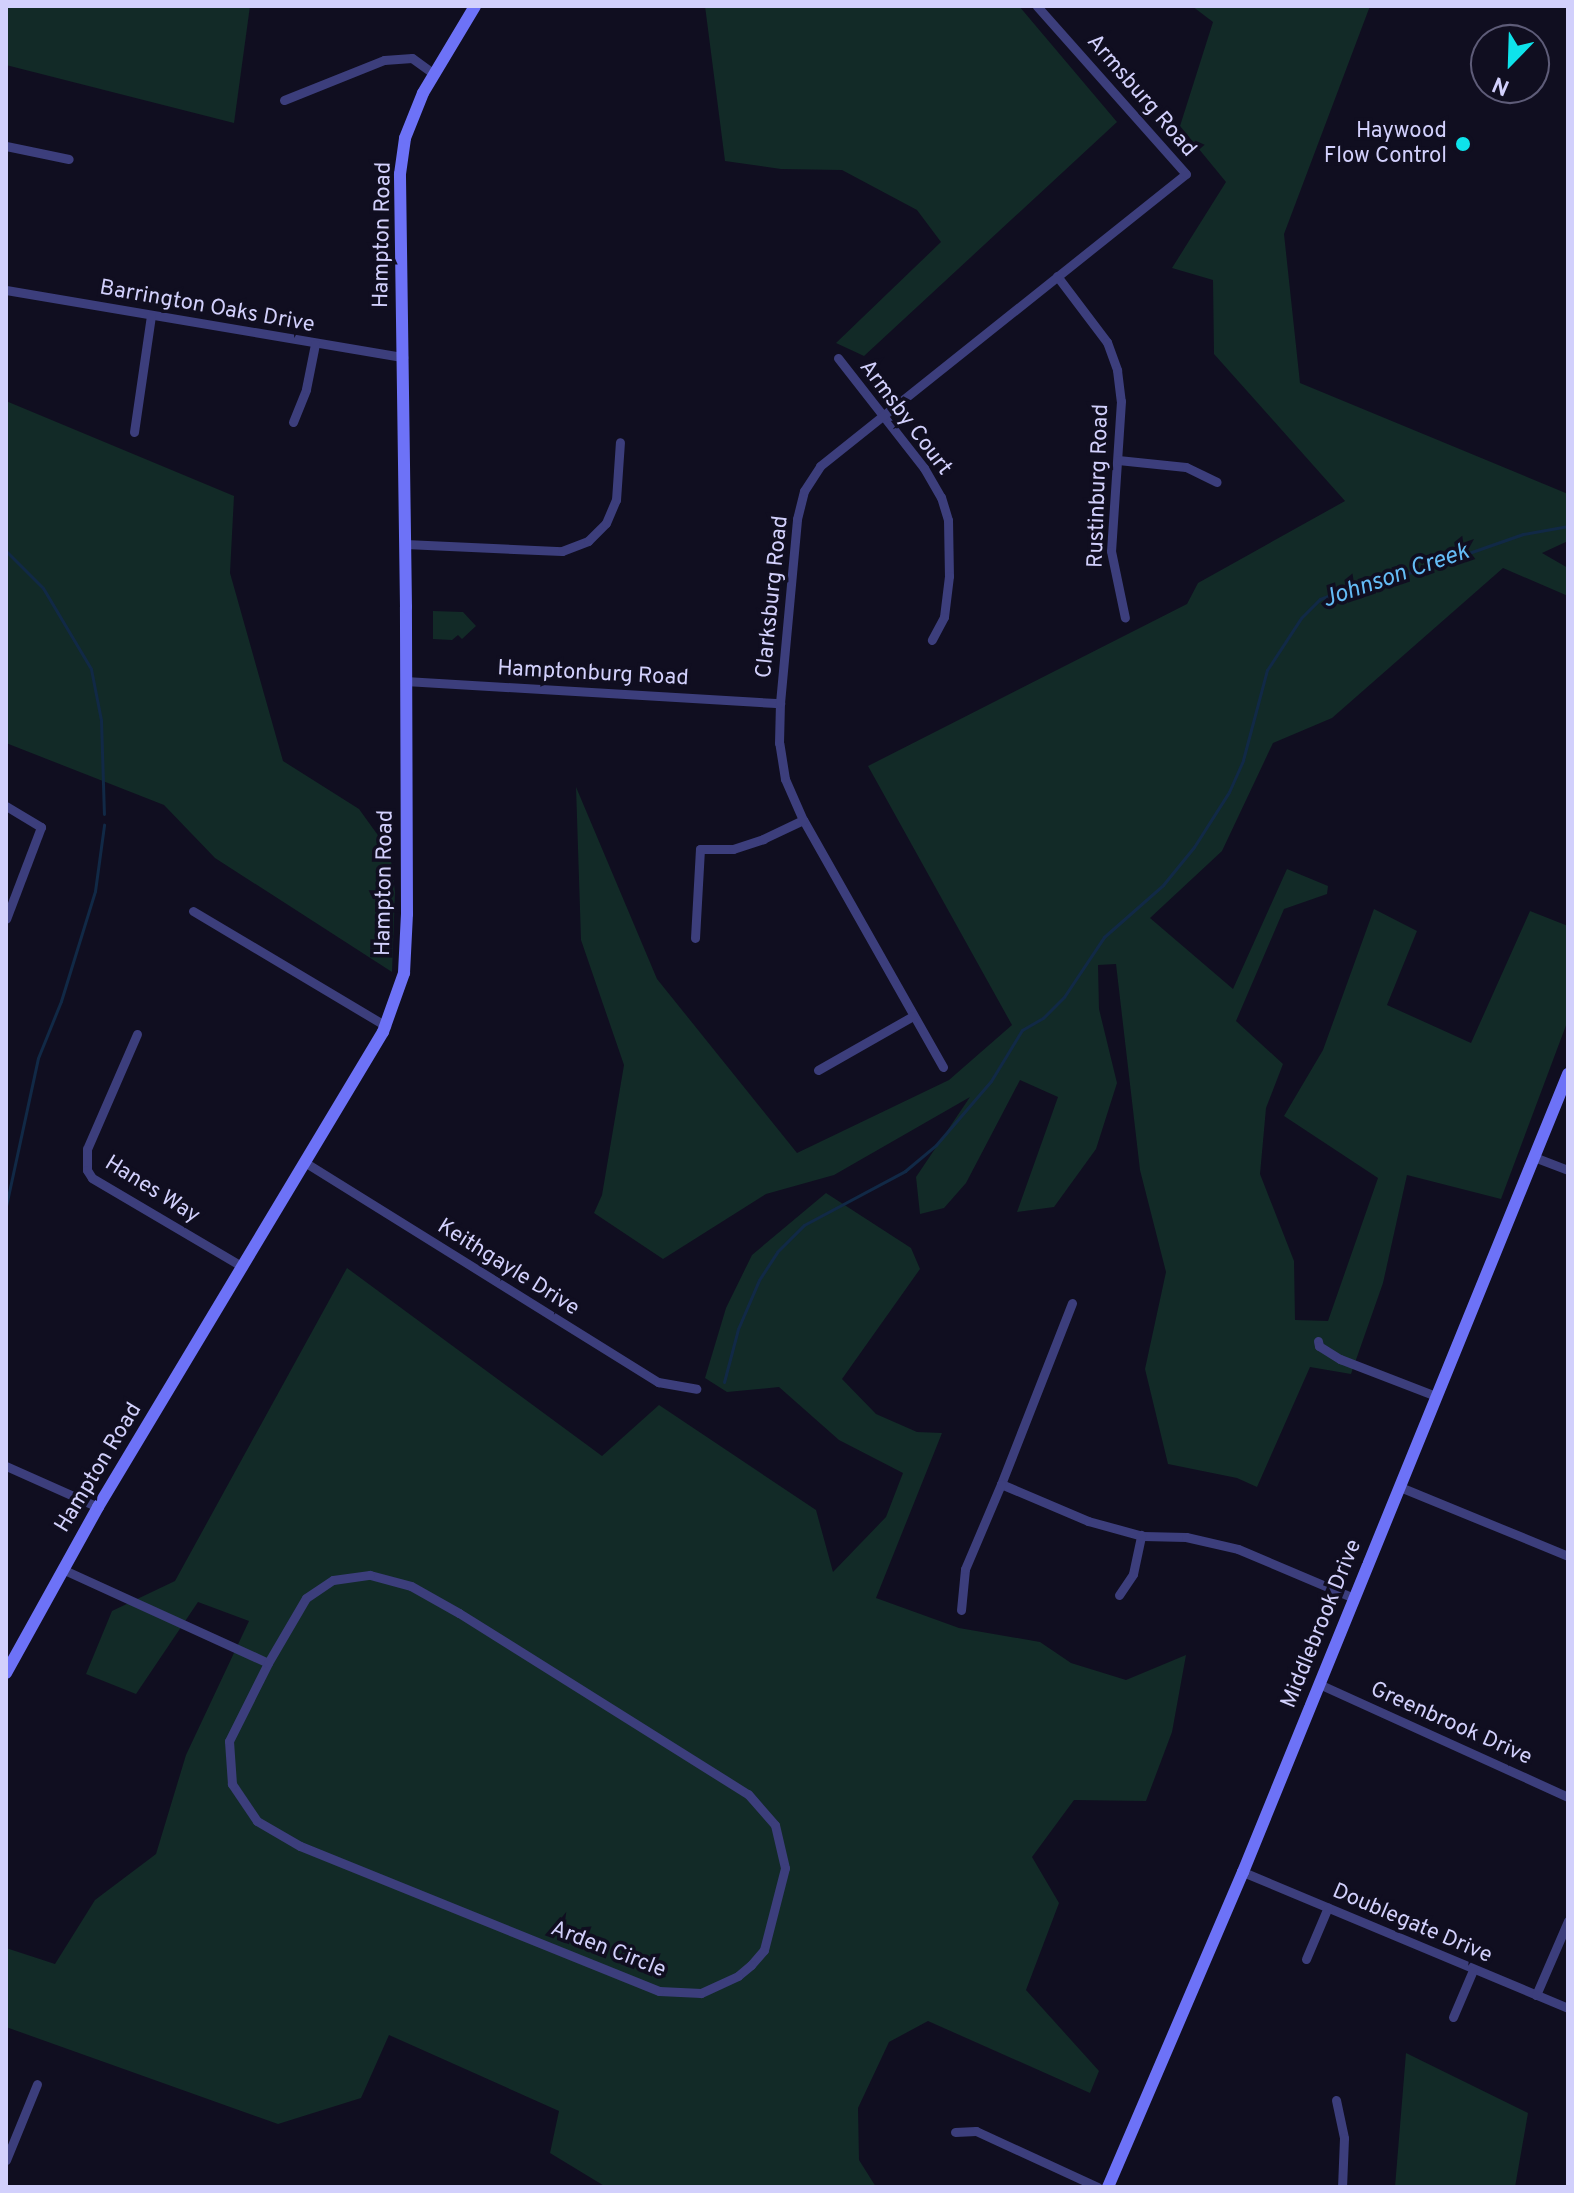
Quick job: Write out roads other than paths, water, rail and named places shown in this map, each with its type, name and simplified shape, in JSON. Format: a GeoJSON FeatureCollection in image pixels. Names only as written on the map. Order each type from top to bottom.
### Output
{"type":"FeatureCollection","features":[{"type":"Feature","properties":{"kind":"main road","name":"Hampton Road"},"geometry":{"type":"LineString","coordinates":[[6,1673],[98,1507],[386,1026],[404,973],[405,544],[400,174],[405,138],[434,74],[475,6]]}},
{"type":"Feature","properties":{"kind":"main road","name":"Middlebrook Drive"},"geometry":{"type":"LineString","coordinates":[[1108,2187],[1243,1872],[1436,1396],[1491,1270],[1568,1074]]}},
{"type":"Feature","properties":{"kind":"street","name":"Armsburg Road"},"geometry":{"type":"LineString","coordinates":[[1037,6],[1186,174]]}},
{"type":"Feature","properties":{"kind":"street"},"geometry":{"type":"LineString","coordinates":[[284,100],[384,60],[412,58],[434,74]]}},
{"type":"Feature","properties":{"kind":"street"},"geometry":{"type":"LineString","coordinates":[[6,146],[69,159]]}},
{"type":"Feature","properties":{"kind":"street","name":"Clarksburg Road"},"geometry":{"type":"LineString","coordinates":[[943,1067],[803,820],[785,779],[779,743],[780,703],[797,519],[804,491],[820,466],[1186,174]]}},
{"type":"Feature","properties":{"kind":"street","name":"Rustinburg Road"},"geometry":{"type":"LineString","coordinates":[[1057,276],[1107,342],[1117,370],[1121,401],[1111,551],[1125,618]]}},
{"type":"Feature","properties":{"kind":"street","name":"Barrington Oaks Drive"},"geometry":{"type":"LineString","coordinates":[[6,290],[403,357]]}},
{"type":"Feature","properties":{"kind":"street"},"geometry":{"type":"LineString","coordinates":[[134,432],[151,316]]}},
{"type":"Feature","properties":{"kind":"street"},"geometry":{"type":"LineString","coordinates":[[293,422],[306,389],[315,344]]}},
{"type":"Feature","properties":{"kind":"street","name":"Armsby Court"},"geometry":{"type":"LineString","coordinates":[[838,358],[924,468],[948,520],[951,544],[944,617],[932,640]]}},
{"type":"Feature","properties":{"kind":"street"},"geometry":{"type":"LineString","coordinates":[[405,544],[562,551],[588,541],[606,523],[616,500],[620,442]]}},
{"type":"Feature","properties":{"kind":"street"},"geometry":{"type":"LineString","coordinates":[[1118,460],[1186,467],[1217,482]]}},
{"type":"Feature","properties":{"kind":"street","name":"Hamptonburg Road"},"geometry":{"type":"LineString","coordinates":[[405,681],[780,703]]}},
{"type":"Feature","properties":{"kind":"street"},"geometry":{"type":"LineString","coordinates":[[6,806],[39,822],[40,831],[6,919]]}},
{"type":"Feature","properties":{"kind":"street"},"geometry":{"type":"LineString","coordinates":[[695,938],[700,849],[733,849],[803,820]]}},
{"type":"Feature","properties":{"kind":"street"},"geometry":{"type":"LineString","coordinates":[[193,911],[386,1026]]}},
{"type":"Feature","properties":{"kind":"street"},"geometry":{"type":"LineString","coordinates":[[818,1070],[913,1016]]}},
{"type":"Feature","properties":{"kind":"street","name":"Hanes Way"},"geometry":{"type":"LineString","coordinates":[[137,1034],[87,1149],[87,1170],[92,1178],[243,1267]]}},
{"type":"Feature","properties":{"kind":"street"},"geometry":{"type":"LineString","coordinates":[[1534,1157],[1568,1170]]}},
{"type":"Feature","properties":{"kind":"street","name":"Keithgayle Drive"},"geometry":{"type":"LineString","coordinates":[[306,1163],[658,1382],[696,1389]]}},
{"type":"Feature","properties":{"kind":"street"},"geometry":{"type":"LineString","coordinates":[[961,1610],[965,1569],[1072,1303]]}},
{"type":"Feature","properties":{"kind":"street"},"geometry":{"type":"LineString","coordinates":[[1318,1341],[1319,1346],[1340,1359],[1436,1396]]}},
{"type":"Feature","properties":{"kind":"street"},"geometry":{"type":"LineString","coordinates":[[6,1466],[98,1507]]}},
{"type":"Feature","properties":{"kind":"street"},"geometry":{"type":"LineString","coordinates":[[1001,1484],[1088,1521],[1141,1535],[1186,1537],[1238,1549],[1354,1598]]}},
{"type":"Feature","properties":{"kind":"street"},"geometry":{"type":"LineString","coordinates":[[1400,1487],[1568,1556]]}},
{"type":"Feature","properties":{"kind":"street"},"geometry":{"type":"LineString","coordinates":[[1119,1595],[1133,1574],[1141,1535]]}},
{"type":"Feature","properties":{"kind":"street"},"geometry":{"type":"LineString","coordinates":[[62,1569],[268,1663]]}},
{"type":"Feature","properties":{"kind":"street","name":"Arden Circle"},"geometry":{"type":"LineString","coordinates":[[370,1575],[411,1586],[459,1613],[748,1794],[775,1825],[785,1868],[764,1950],[738,1976],[701,1993],[659,1991],[300,1846],[257,1821],[232,1784],[229,1741],[268,1663],[306,1598],[333,1580],[370,1575]]}},
{"type":"Feature","properties":{"kind":"street","name":"Greenbrook Drive"},"geometry":{"type":"LineString","coordinates":[[1319,1684],[1568,1797]]}},
{"type":"Feature","properties":{"kind":"street","name":"Doublegate Drive"},"geometry":{"type":"LineString","coordinates":[[1243,1872],[1568,2008]]}},
{"type":"Feature","properties":{"kind":"street"},"geometry":{"type":"LineString","coordinates":[[1306,1959],[1328,1907]]}},
{"type":"Feature","properties":{"kind":"street"},"geometry":{"type":"LineString","coordinates":[[1536,1995],[1568,1921]]}},
{"type":"Feature","properties":{"kind":"street"},"geometry":{"type":"LineString","coordinates":[[1453,2017],[1473,1970]]}},
{"type":"Feature","properties":{"kind":"street"},"geometry":{"type":"LineString","coordinates":[[6,2160],[37,2084]]}},
{"type":"Feature","properties":{"kind":"street"},"geometry":{"type":"LineString","coordinates":[[1336,2100],[1344,2138],[1342,2187]]}},
{"type":"Feature","properties":{"kind":"street"},"geometry":{"type":"LineString","coordinates":[[955,2132],[976,2131],[1098,2187]]}},
{"type":"Feature","properties":{"kind":"waterway","name":"Johnson Creek"},"geometry":{"type":"LineString","coordinates":[[724,1382],[738,1329],[759,1280],[777,1252],[804,1225],[905,1171],[936,1145],[991,1081],[1022,1030],[1043,1018],[1064,997],[1104,937],[1163,885],[1194,847],[1229,792],[1243,760],[1267,670],[1301,618],[1320,599],[1343,590],[1423,569],[1523,534],[1568,526]]}},
{"type":"Feature","properties":{"kind":"waterway"},"geometry":{"type":"LineString","coordinates":[[6,551],[43,588],[91,669],[101,720],[104,814]]}},
{"type":"Feature","properties":{"kind":"waterway"},"geometry":{"type":"LineString","coordinates":[[6,1206],[38,1058],[61,1001],[95,891],[104,825]]}},
{"type":"Feature","properties":{"kind":"place","name":"Haywood Flow Control"},"geometry":{"type":"Point","coordinates":[1463,144]}}]}
